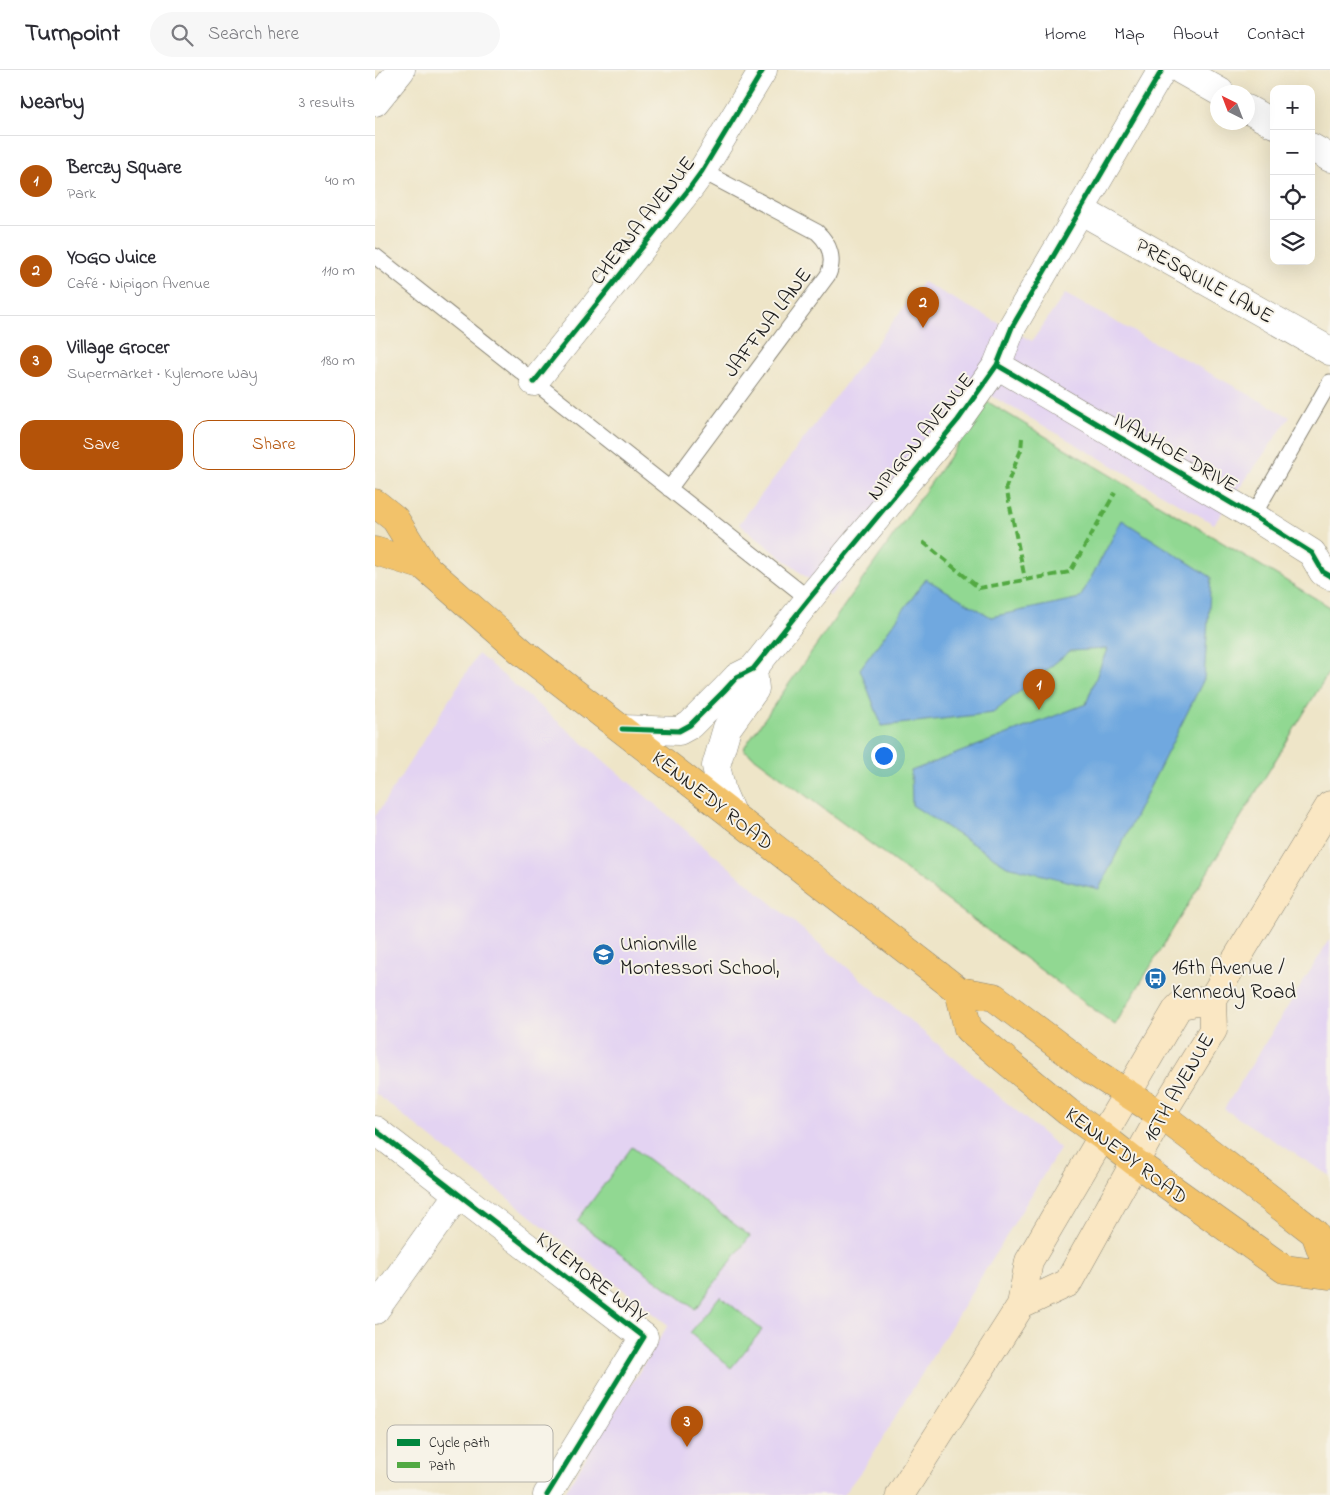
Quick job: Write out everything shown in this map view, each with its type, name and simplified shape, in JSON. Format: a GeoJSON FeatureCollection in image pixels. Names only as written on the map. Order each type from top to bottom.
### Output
{"type":"FeatureCollection","features":[{"type":"Feature","properties":{"kind":"main road","name":"KENNEDY ROAD"},"geometry":{"type":"LineString","coordinates":[[375,503],[395,519],[424,566],[522,652],[959,991],[994,997],[1092,1071],[1161,1115],[1315,1233],[1330,1275],[1284,1269],[1068,1112],[968,1029],[959,991]]}},
{"type":"Feature","properties":{"kind":"main road","name":"KENNEDY ROAD"},"geometry":{"type":"LineString","coordinates":[[375,551],[424,566]]}},
{"type":"Feature","properties":{"kind":"main road"},"geometry":{"type":"LineString","coordinates":[[1212,999],[1330,805]]}},
{"type":"Feature","properties":{"kind":"main road","name":"16TH AVENUE"},"geometry":{"type":"LineString","coordinates":[[900,1495],[1021,1305],[1029,1261],[1178,1008],[1185,1004],[1212,999],[1213,1030],[1161,1115],[1068,1283],[1021,1305]]}},
{"type":"Feature","properties":{"kind":"street"},"geometry":{"type":"LineString","coordinates":[[375,102],[401,70]]}},
{"type":"Feature","properties":{"kind":"street","name":"CHERNA AVENUE"},"geometry":{"type":"LineString","coordinates":[[534,382],[671,212],[702,170],[763,70]]}},
{"type":"Feature","properties":{"kind":"street","name":"NIPIGON AVENUE"},"geometry":{"type":"LineString","coordinates":[[622,729],[679,731],[690,725],[737,676],[753,669],[958,420],[997,365],[1012,327],[1162,70]]}},
{"type":"Feature","properties":{"kind":"street"},"geometry":{"type":"LineString","coordinates":[[1181,70],[1210,86]]}},
{"type":"Feature","properties":{"kind":"street"},"geometry":{"type":"LineString","coordinates":[[1255,113],[1270,122]]}},
{"type":"Feature","properties":{"kind":"street"},"geometry":{"type":"LineString","coordinates":[[1315,149],[1330,158]]}},
{"type":"Feature","properties":{"kind":"street","name":"PRESQUILE LANE"},"geometry":{"type":"LineString","coordinates":[[1080,210],[1330,351]]}},
{"type":"Feature","properties":{"kind":"street","name":"IVANHOE DRIVE"},"geometry":{"type":"LineString","coordinates":[[997,365],[1253,516],[1321,552],[1323,572],[1330,576]]}},
{"type":"Feature","properties":{"kind":"street"},"geometry":{"type":"LineString","coordinates":[[732,815],[722,792],[716,766],[727,728],[755,689],[753,669]]}},
{"type":"Feature","properties":{"kind":"street","name":"KYLEMORE WAY"},"geometry":{"type":"LineString","coordinates":[[375,1130],[643,1337],[547,1495]]}},
{"type":"Feature","properties":{"kind":"street"},"geometry":{"type":"LineString","coordinates":[[375,1310],[458,1194]]}},
{"type":"Feature","properties":{"kind":"lane","name":"JAFFNA LANE"},"geometry":{"type":"LineString","coordinates":[[669,489],[828,275],[831,263],[829,247],[817,232],[702,170]]}},
{"type":"Feature","properties":{"kind":"lane"},"geometry":{"type":"LineString","coordinates":[[375,256],[809,599]]}},
{"type":"Feature","properties":{"kind":"lane"},"geometry":{"type":"LineString","coordinates":[[1253,516],[1330,382]]}},
{"type":"Feature","properties":{"kind":"shaded area"},"geometry":{"type":"Polygon","coordinates":[[[923,282],[1032,341],[1065,294],[1290,417],[1214,524],[985,392],[830,596],[739,524],[923,282]]]}},
{"type":"Feature","properties":{"kind":"shaded area","name":"Unionville Montessori School,"},"geometry":{"type":"Polygon","coordinates":[[[478,654],[1060,1148],[868,1462],[843,1495],[563,1495],[668,1325],[375,1093],[375,817],[478,654]]]}},
{"type":"Feature","properties":{"kind":"shaded area"},"geometry":{"type":"Polygon","coordinates":[[[1330,939],[1330,1176],[1224,1109],[1330,939]]]}},
{"type":"Feature","properties":{"kind":"green space"},"geometry":{"type":"Polygon","coordinates":[[[988,402],[1330,607],[1330,670],[1115,1025],[743,749],[988,402]]]}},
{"type":"Feature","properties":{"kind":"green space"},"geometry":{"type":"Polygon","coordinates":[[[632,1147],[750,1236],[695,1309],[577,1221],[632,1147]]]}},
{"type":"Feature","properties":{"kind":"green space"},"geometry":{"type":"Polygon","coordinates":[[[720,1296],[762,1330],[731,1368],[690,1333],[720,1296]]]}},
{"type":"Feature","properties":{"kind":"water"},"geometry":{"type":"Polygon","coordinates":[[[1122,520],[1211,577],[1204,679],[1099,889],[1007,866],[912,805],[911,771],[1086,704],[1107,649],[1070,651],[993,713],[882,726],[860,669],[926,579],[991,617],[1080,598],[1122,520]]]}},
{"type":"Feature","properties":{"kind":"marked path"},"geometry":{"type":"LineString","coordinates":[[1022,438],[1021,450],[1006,487],[1025,579]]}},
{"type":"Feature","properties":{"kind":"marked path"},"geometry":{"type":"LineString","coordinates":[[923,542],[979,588],[1070,572],[1115,493]]}},
{"type":"Feature","properties":{"kind":"cycle path"},"geometry":{"type":"LineString","coordinates":[[534,382],[689,189],[702,171],[763,70]]}},
{"type":"Feature","properties":{"kind":"cycle path"},"geometry":{"type":"LineString","coordinates":[[622,729],[679,731],[690,725],[737,677],[753,669],[958,420],[997,365],[1012,327],[1162,70]]}},
{"type":"Feature","properties":{"kind":"cycle path"},"geometry":{"type":"LineString","coordinates":[[997,365],[1253,516],[1312,553],[1323,572],[1330,576]]}},
{"type":"Feature","properties":{"kind":"cycle path"},"geometry":{"type":"LineString","coordinates":[[375,1130],[644,1337],[547,1495]]}},
{"type":"Feature","properties":{"kind":"place","name":"YOGO Juice"},"geometry":{"type":"Point","coordinates":[923,328]}},
{"type":"Feature","properties":{"kind":"place","name":"Berczy Square"},"geometry":{"type":"Point","coordinates":[1039,710]}},
{"type":"Feature","properties":{"kind":"place","name":"Unionville Montessori School,"},"geometry":{"type":"Point","coordinates":[604,955]}},
{"type":"Feature","properties":{"kind":"place","name":"16th Avenue / Kennedy Road"},"geometry":{"type":"Point","coordinates":[1156,979]}},
{"type":"Feature","properties":{"kind":"place","name":"Village Grocer"},"geometry":{"type":"Point","coordinates":[687,1447]}}]}
